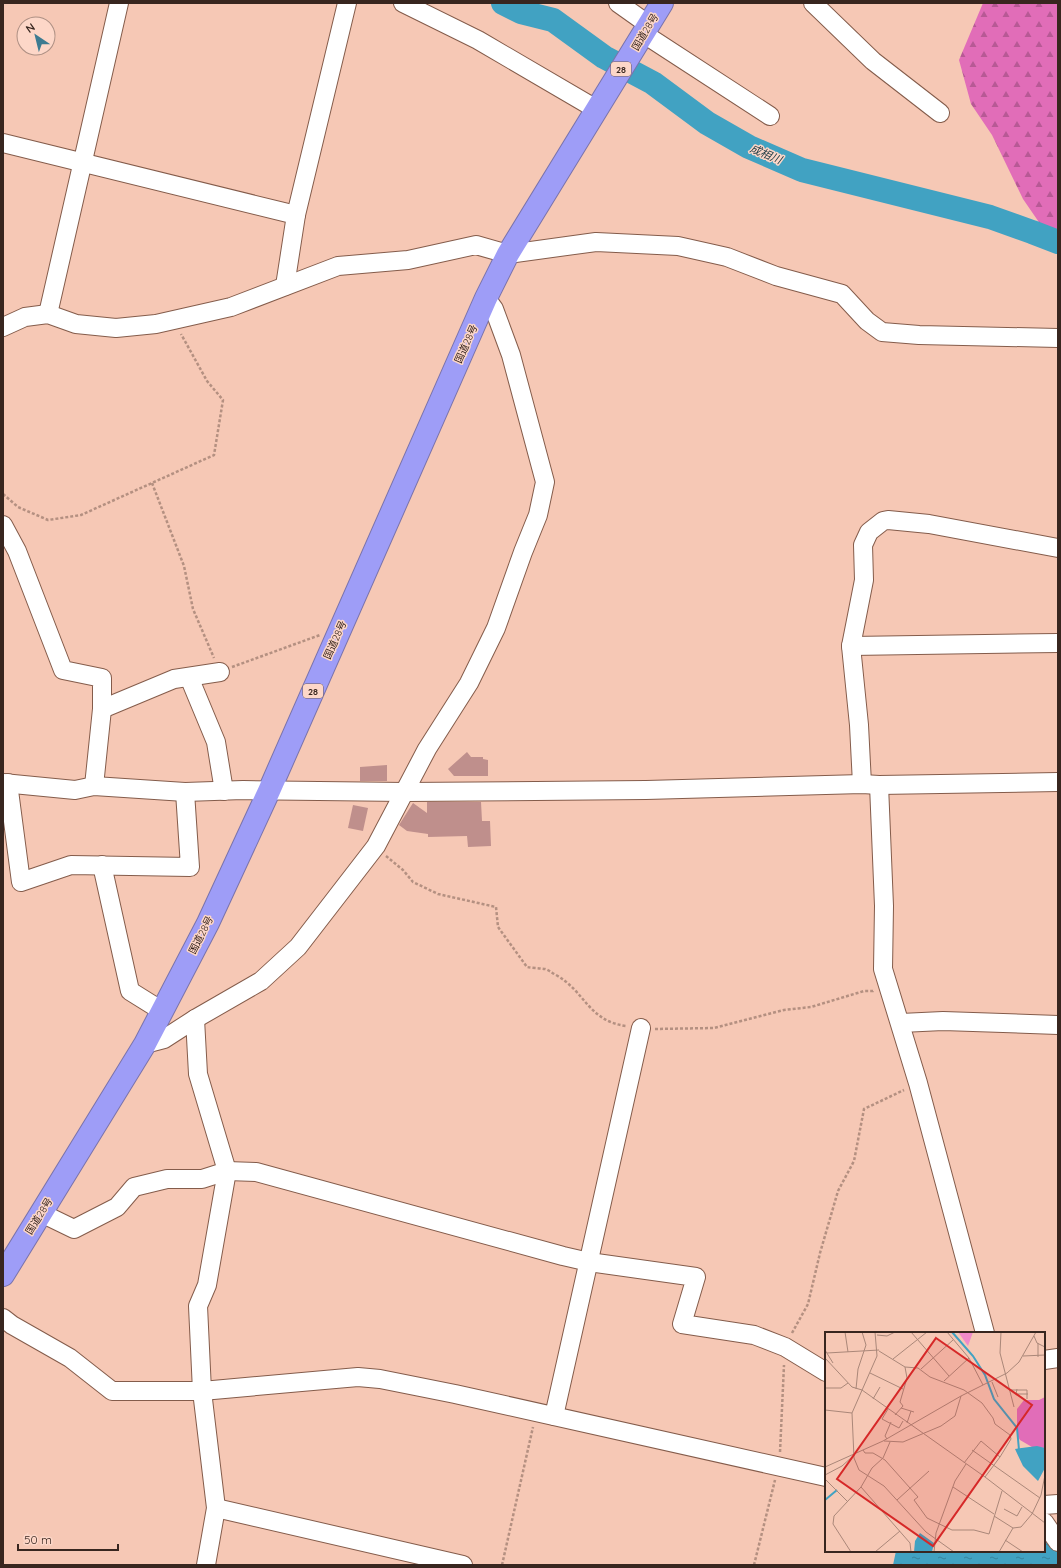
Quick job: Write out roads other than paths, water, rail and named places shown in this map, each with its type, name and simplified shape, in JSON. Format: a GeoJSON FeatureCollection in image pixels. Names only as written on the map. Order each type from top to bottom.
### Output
{"type":"FeatureCollection","features":[{"type":"Feature","properties":{"kind":"highway","name":"国道28号"},"geometry":{"type":"LineString","coordinates":[[3,1275],[145,1044],[208,923],[269,791],[486,298],[508,254],[662,3]]}},
{"type":"Feature","properties":{"kind":"street"},"geometry":{"type":"LineString","coordinates":[[48,314],[119,3]]}},
{"type":"Feature","properties":{"kind":"street"},"geometry":{"type":"LineString","coordinates":[[285,286],[296,215],[347,3]]}},
{"type":"Feature","properties":{"kind":"street"},"geometry":{"type":"LineString","coordinates":[[403,3],[600,103]]}},
{"type":"Feature","properties":{"kind":"street"},"geometry":{"type":"LineString","coordinates":[[618,3],[644,34],[770,116]]}},
{"type":"Feature","properties":{"kind":"street"},"geometry":{"type":"LineString","coordinates":[[815,4],[873,61],[940,112]]}},
{"type":"Feature","properties":{"kind":"street"},"geometry":{"type":"LineString","coordinates":[[3,143],[296,215]]}},
{"type":"Feature","properties":{"kind":"street"},"geometry":{"type":"LineString","coordinates":[[3,327],[25,317],[48,314],[76,324],[116,328],[156,324],[173,319],[231,308],[338,266],[408,260],[476,245],[508,254],[596,242],[678,246],[727,257],[776,276],[842,294],[867,321],[882,332],[919,335],[1058,338]]}},
{"type":"Feature","properties":{"kind":"street"},"geometry":{"type":"LineString","coordinates":[[145,1044],[164,1039],[195,1019],[261,981],[298,947],[376,846],[427,749],[469,683],[496,628],[538,515],[545,482],[511,355],[494,309],[486,298]]}},
{"type":"Feature","properties":{"kind":"street"},"geometry":{"type":"LineString","coordinates":[[985,1332],[918,1083],[883,969],[884,906],[871,784],[859,725],[851,646],[864,580],[863,545],[869,532],[883,521],[888,520],[929,524],[1058,548]]}},
{"type":"Feature","properties":{"kind":"street"},"geometry":{"type":"LineString","coordinates":[[3,525],[10,552],[63,670],[102,678],[102,709],[94,786]]}},
{"type":"Feature","properties":{"kind":"street"},"geometry":{"type":"LineString","coordinates":[[851,646],[1058,643]]}},
{"type":"Feature","properties":{"kind":"street"},"geometry":{"type":"LineString","coordinates":[[102,709],[174,679],[220,672]]}},
{"type":"Feature","properties":{"kind":"street"},"geometry":{"type":"LineString","coordinates":[[189,677],[216,742],[224,791]]}},
{"type":"Feature","properties":{"kind":"street"},"geometry":{"type":"LineString","coordinates":[[185,792],[190,868],[71,865],[21,882],[6,783],[75,790],[94,786],[185,792],[405,792],[646,790],[871,784],[1058,782]]}},
{"type":"Feature","properties":{"kind":"street"},"geometry":{"type":"LineString","coordinates":[[102,865],[130,991],[162,1011]]}},
{"type":"Feature","properties":{"kind":"street"},"geometry":{"type":"LineString","coordinates":[[195,1019],[198,1074],[227,1172],[207,1285],[198,1306],[202,1391],[216,1508],[206,1565]]}},
{"type":"Feature","properties":{"kind":"street"},"geometry":{"type":"LineString","coordinates":[[900,1023],[943,1021],[1058,1025]]}},
{"type":"Feature","properties":{"kind":"street"},"geometry":{"type":"LineString","coordinates":[[554,1416],[641,1028]]}},
{"type":"Feature","properties":{"kind":"street"},"geometry":{"type":"LineString","coordinates":[[41,1213],[74,1229],[117,1207],[134,1187],[167,1179],[202,1179],[227,1172],[256,1172],[589,1262],[696,1277],[682,1324],[754,1335],[785,1347],[825,1371]]}},
{"type":"Feature","properties":{"kind":"street"},"geometry":{"type":"LineString","coordinates":[[3,1318],[12,1325],[70,1358],[112,1390],[202,1391],[358,1378],[380,1379],[536,1412],[825,1477]]}},
{"type":"Feature","properties":{"kind":"street"},"geometry":{"type":"LineString","coordinates":[[1045,1360],[1058,1358]]}},
{"type":"Feature","properties":{"kind":"street"},"geometry":{"type":"LineString","coordinates":[[1045,1504],[1058,1504]]}},
{"type":"Feature","properties":{"kind":"street"},"geometry":{"type":"LineString","coordinates":[[216,1508],[463,1565]]}},
{"type":"Feature","properties":{"kind":"street"},"geometry":{"type":"LineString","coordinates":[[1045,1523],[1058,1542]]}},
{"type":"Feature","properties":{"kind":"water"},"geometry":{"type":"Polygon","coordinates":[[[1045,1540],[1057,1541],[1058,1565],[893,1565],[896,1552],[1045,1552],[1045,1540]]]}},
{"type":"Feature","properties":{"kind":"waterway","name":"成相川"},"geometry":{"type":"LineString","coordinates":[[503,3],[521,12],[553,20],[604,57],[653,83],[707,123],[749,147],[802,170],[990,217],[1058,242]]}}]}
